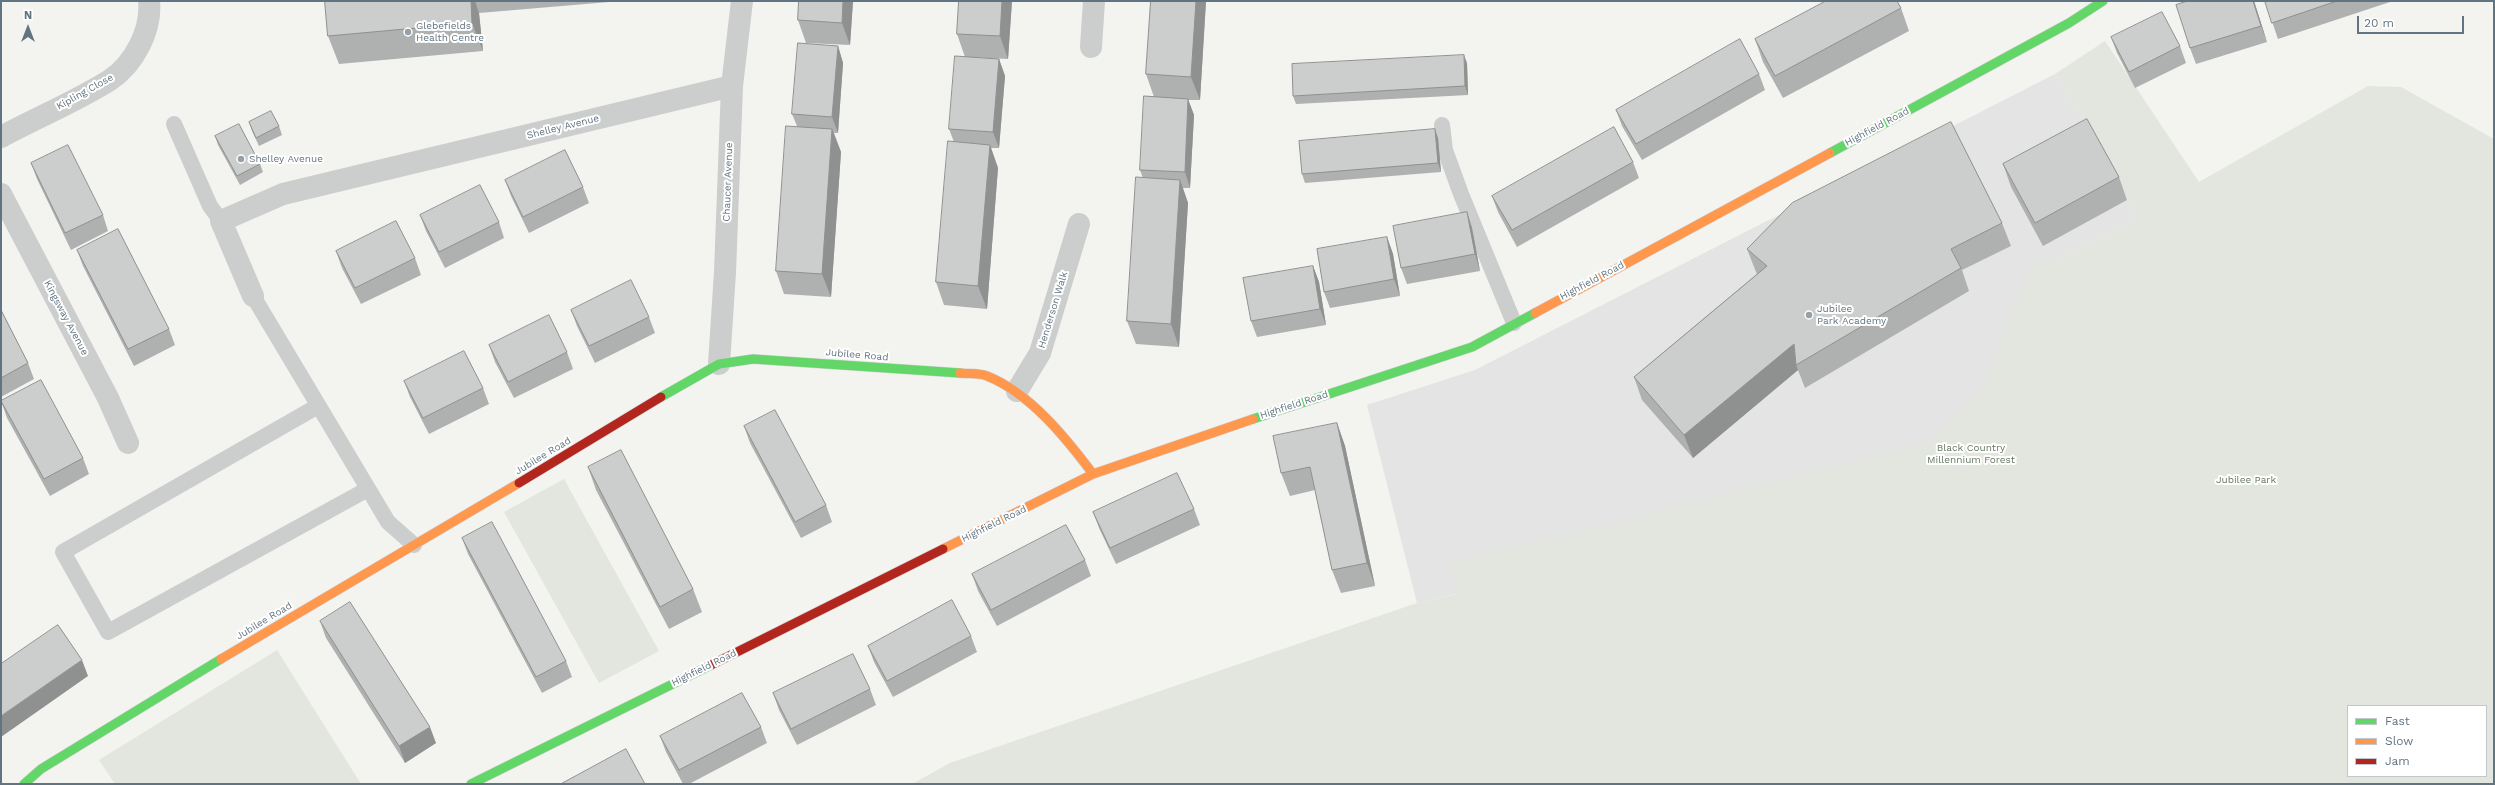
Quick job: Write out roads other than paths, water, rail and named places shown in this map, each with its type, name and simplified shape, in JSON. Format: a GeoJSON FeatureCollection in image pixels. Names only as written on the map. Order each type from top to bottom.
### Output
{"type":"FeatureCollection","features":[{"type":"Feature","properties":{"kind":"street","name":"Kipling Close"},"geometry":{"type":"LineString","coordinates":[[1,137],[111,79],[129,62],[142,41],[150,11],[149,1]]}},
{"type":"Feature","properties":{"kind":"street","name":"Chaucer Avenue"},"geometry":{"type":"LineString","coordinates":[[719,364],[725,272],[732,86],[742,1]]}},
{"type":"Feature","properties":{"kind":"street"},"geometry":{"type":"LineString","coordinates":[[1091,47],[1094,1]]}},
{"type":"Feature","properties":{"kind":"street","name":"Highfield Road"},"geometry":{"type":"LineString","coordinates":[[471,784],[1093,474],[1159,450],[1472,347],[2069,24],[2103,1]]}},
{"type":"Feature","properties":{"kind":"street","name":"Shelley Avenue"},"geometry":{"type":"LineString","coordinates":[[221,220],[283,194],[732,86]]}},
{"type":"Feature","properties":{"kind":"street","name":"Kingsway Avenue"},"geometry":{"type":"LineString","coordinates":[[1,194],[108,398],[128,443]]}},
{"type":"Feature","properties":{"kind":"street"},"geometry":{"type":"LineString","coordinates":[[221,220],[253,296]]}},
{"type":"Feature","properties":{"kind":"street","name":"Henderson Walk"},"geometry":{"type":"LineString","coordinates":[[1017,391],[1040,353],[1079,224]]}},
{"type":"Feature","properties":{"kind":"street","name":"Jubilee Road"},"geometry":{"type":"LineString","coordinates":[[24,784],[41,769],[200,672],[693,377],[719,364],[753,359],[775,359],[986,375],[1017,391],[1070,444],[1093,474]]}},
{"type":"Feature","properties":{"kind":"lane"},"geometry":{"type":"LineString","coordinates":[[174,124],[210,206],[221,220]]}},
{"type":"Feature","properties":{"kind":"lane"},"geometry":{"type":"LineString","coordinates":[[1442,125],[1445,150],[1458,186],[1514,324]]}},
{"type":"Feature","properties":{"kind":"lane"},"geometry":{"type":"LineString","coordinates":[[253,296],[388,522],[414,545]]}},
{"type":"Feature","properties":{"kind":"lane"},"geometry":{"type":"LineString","coordinates":[[318,406],[64,552],[108,632],[368,489]]}},
{"type":"Feature","properties":{"kind":"place","name":"Glebefields Health Centre"},"geometry":{"type":"Point","coordinates":[408,32]}},
{"type":"Feature","properties":{"kind":"place","name":"Shelley Avenue"},"geometry":{"type":"Point","coordinates":[241,159]}},
{"type":"Feature","properties":{"kind":"place","name":"Jubilee Park Academy"},"geometry":{"type":"Point","coordinates":[1809,315]}},
{"type":"Feature","properties":{"kind":"park label","name":"Black Country Millennium Forest"},"geometry":{"type":"Point","coordinates":[1971,454]}},
{"type":"Feature","properties":{"kind":"park label","name":"Jubilee Park"},"geometry":{"type":"Point","coordinates":[2246,480]}}]}
